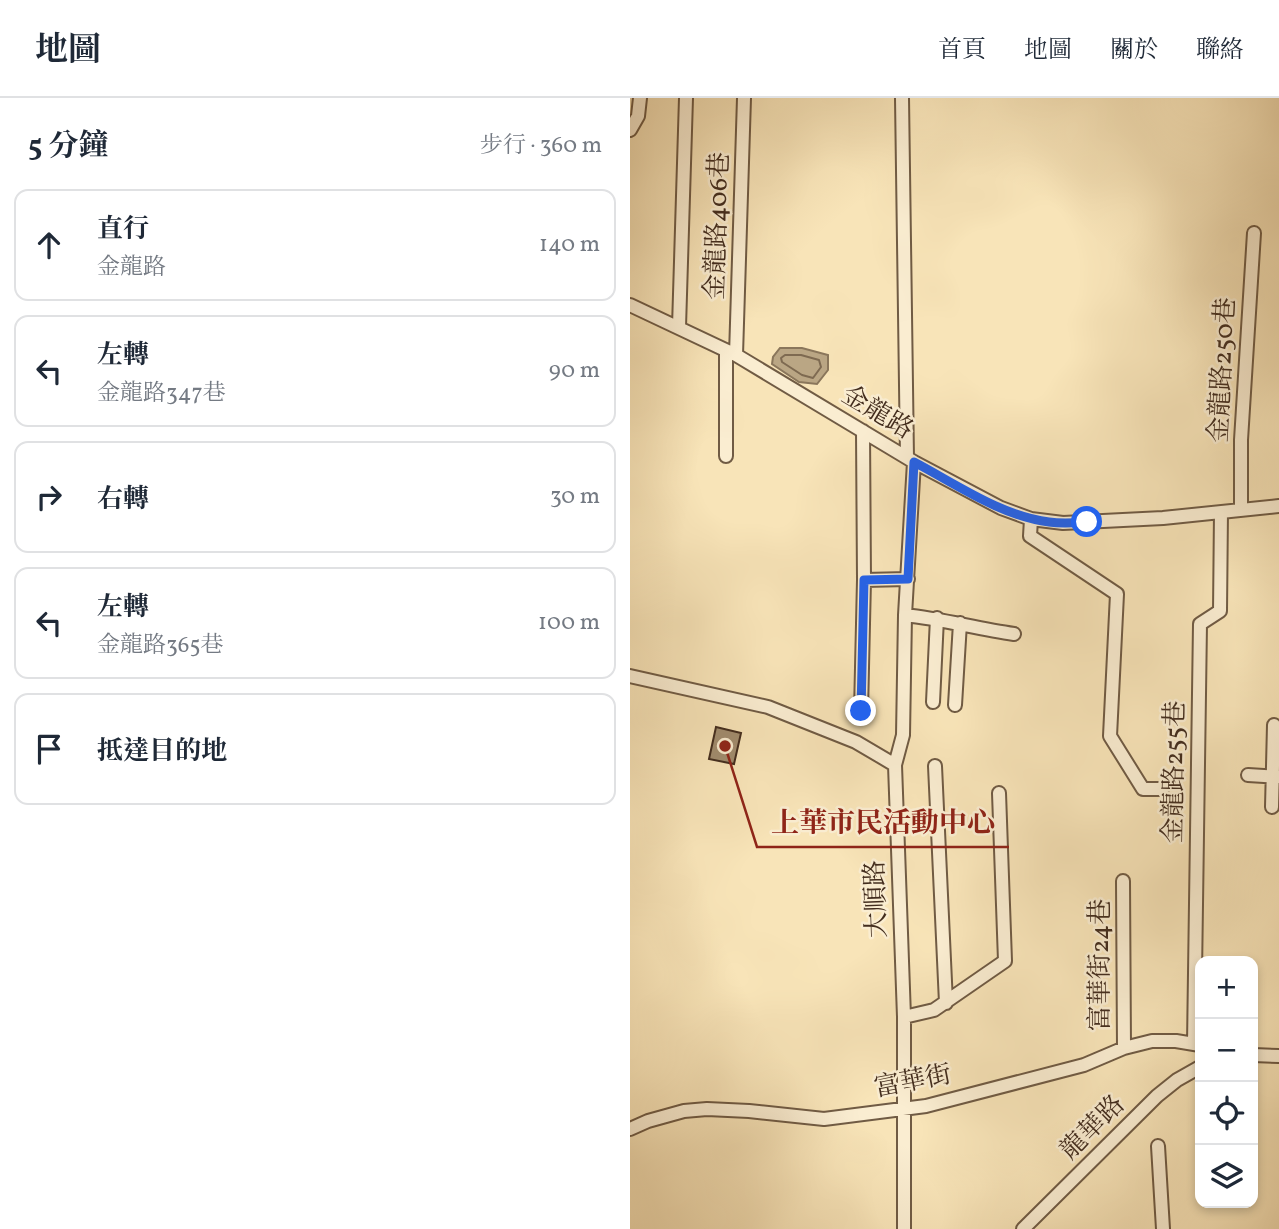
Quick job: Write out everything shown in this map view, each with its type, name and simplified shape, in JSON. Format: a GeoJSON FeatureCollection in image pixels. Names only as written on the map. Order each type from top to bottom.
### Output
{"type":"FeatureCollection","features":[{"type":"Feature","properties":{"kind":"street"},"geometry":{"type":"LineString","coordinates":[[630,130],[638,116],[640,98]]}},
{"type":"Feature","properties":{"kind":"street"},"geometry":{"type":"LineString","coordinates":[[679,327],[686,98]]}},
{"type":"Feature","properties":{"kind":"street","name":"金龍路406巷"},"geometry":{"type":"LineString","coordinates":[[726,456],[744,98]]}},
{"type":"Feature","properties":{"kind":"street","name":"大順路"},"geometry":{"type":"LineString","coordinates":[[902,98],[910,459],[903,735],[895,765],[904,1017],[904,1229]]}},
{"type":"Feature","properties":{"kind":"street","name":"金龍路250巷"},"geometry":{"type":"LineString","coordinates":[[1241,510],[1241,440],[1254,233]]}},
{"type":"Feature","properties":{"kind":"street","name":"金龍路"},"geometry":{"type":"LineString","coordinates":[[630,305],[731,353],[910,459],[1001,508],[1031,519],[1063,523],[1163,518],[1279,506]]}},
{"type":"Feature","properties":{"kind":"street"},"geometry":{"type":"LineString","coordinates":[[861,711],[863,432]]}},
{"type":"Feature","properties":{"kind":"street","name":"金龍路255巷"},"geometry":{"type":"LineString","coordinates":[[1197,1019],[1200,624],[1220,611],[1221,512]]}},
{"type":"Feature","properties":{"kind":"street"},"geometry":{"type":"LineString","coordinates":[[1031,519],[1030,536],[1117,594],[1110,736],[1143,789],[1162,789]]}},
{"type":"Feature","properties":{"kind":"street"},"geometry":{"type":"LineString","coordinates":[[864,580],[908,579]]}},
{"type":"Feature","properties":{"kind":"street"},"geometry":{"type":"LineString","coordinates":[[905,615],[937,618],[982,630],[1014,634]]}},
{"type":"Feature","properties":{"kind":"street"},"geometry":{"type":"LineString","coordinates":[[933,702],[937,618]]}},
{"type":"Feature","properties":{"kind":"street"},"geometry":{"type":"LineString","coordinates":[[955,705],[960,623]]}},
{"type":"Feature","properties":{"kind":"street"},"geometry":{"type":"LineString","coordinates":[[630,677],[768,707],[856,742],[895,765]]}},
{"type":"Feature","properties":{"kind":"street"},"geometry":{"type":"LineString","coordinates":[[1272,807],[1276,777],[1274,725]]}},
{"type":"Feature","properties":{"kind":"street"},"geometry":{"type":"LineString","coordinates":[[934,766],[946,1003]]}},
{"type":"Feature","properties":{"kind":"street"},"geometry":{"type":"LineString","coordinates":[[1248,775],[1276,777]]}},
{"type":"Feature","properties":{"kind":"street"},"geometry":{"type":"LineString","coordinates":[[904,1017],[934,1010],[1005,961],[999,793]]}},
{"type":"Feature","properties":{"kind":"street","name":"富華街24巷"},"geometry":{"type":"LineString","coordinates":[[1123,881],[1125,1048]]}},
{"type":"Feature","properties":{"kind":"street","name":"富華街"},"geometry":{"type":"LineString","coordinates":[[630,1129],[684,1111],[707,1109],[824,1119],[926,1106],[1084,1066],[1125,1048],[1152,1041],[1195,1044]]}},
{"type":"Feature","properties":{"kind":"street"},"geometry":{"type":"LineString","coordinates":[[1258,1055],[1279,1056]]}},
{"type":"Feature","properties":{"kind":"street","name":"龍華路"},"geometry":{"type":"LineString","coordinates":[[1023,1229],[1157,1096],[1195,1070]]}},
{"type":"Feature","properties":{"kind":"street"},"geometry":{"type":"LineString","coordinates":[[1158,1146],[1163,1229]]}},
{"type":"Feature","properties":{"kind":"water"},"geometry":{"type":"Polygon","coordinates":[[[780,348],[802,348],[828,355],[828,370],[817,384],[799,382],[772,364],[773,357],[780,348]]]}},
{"type":"Feature","properties":{"kind":"building"},"geometry":{"type":"Polygon","coordinates":[[[716,727],[741,733],[734,764],[709,759],[716,727]]]}},
{"type":"Feature","properties":{"kind":"place","name":"上華市民活動中心"},"geometry":{"type":"Point","coordinates":[725,746]}},
{"type":"Feature","properties":{"kind":"route"},"geometry":{"type":"LineString","coordinates":[[861,711],[864,580],[908,579],[914,462],[1001,508],[1031,519],[1050,523],[1087,522]]}}]}
